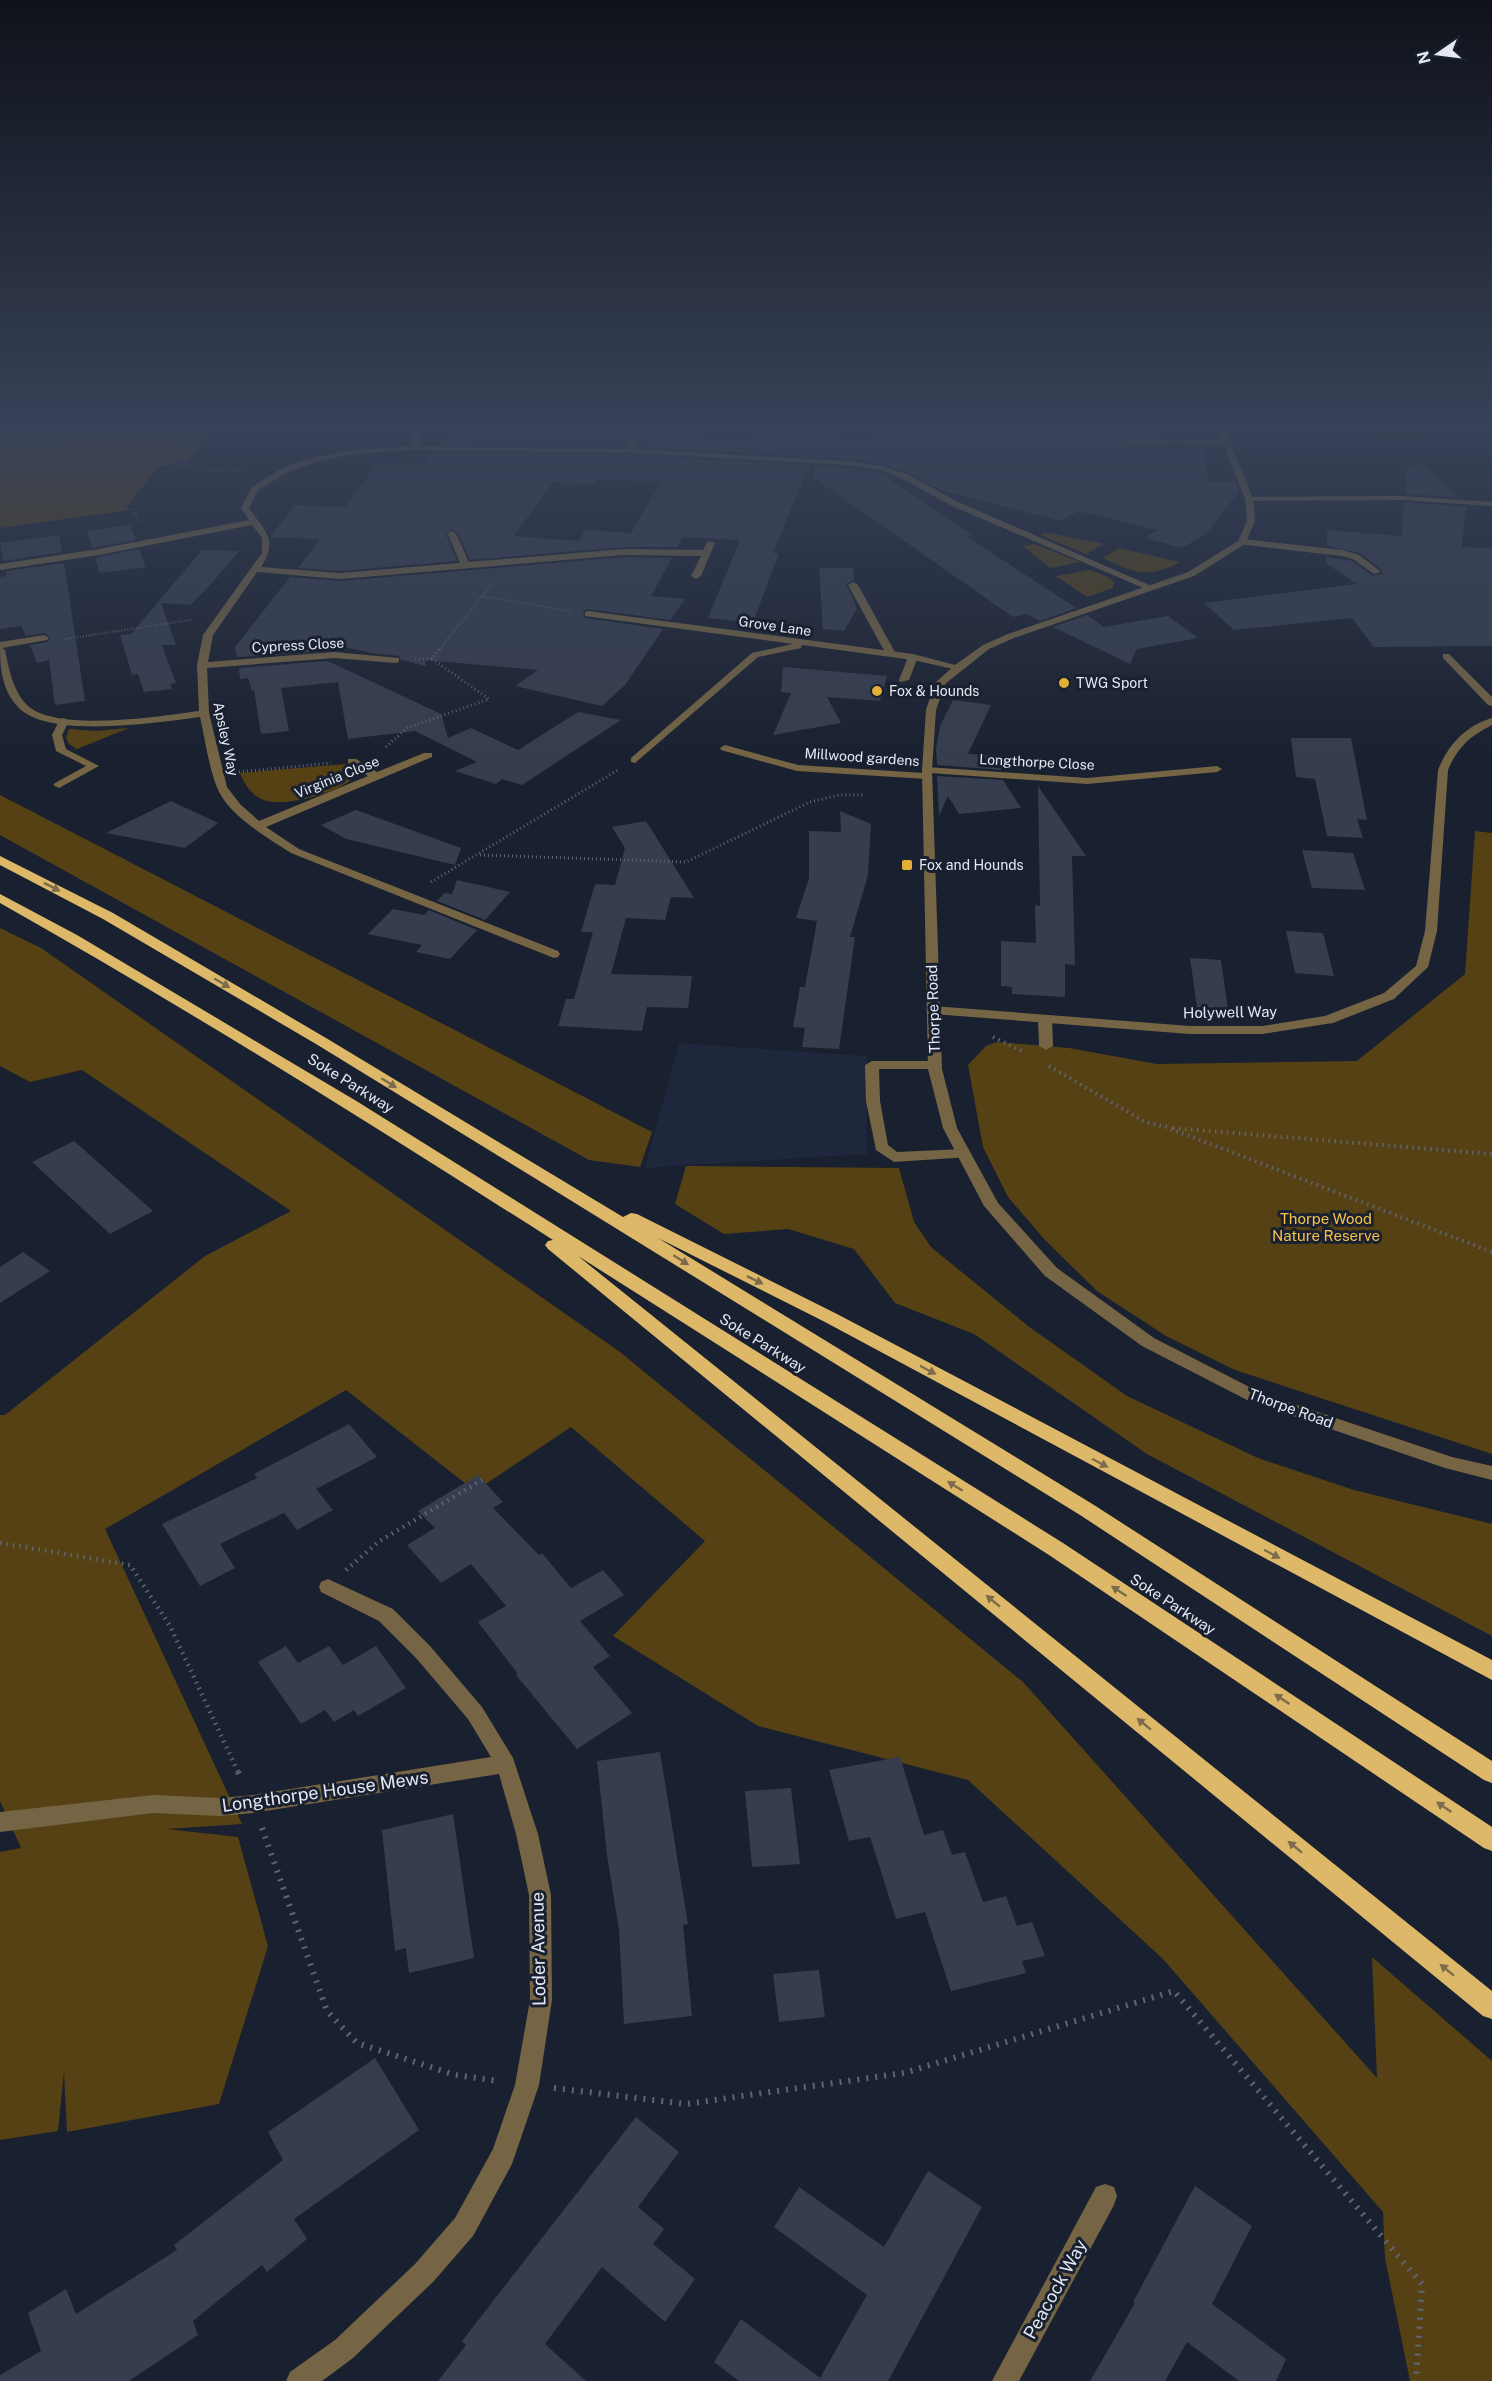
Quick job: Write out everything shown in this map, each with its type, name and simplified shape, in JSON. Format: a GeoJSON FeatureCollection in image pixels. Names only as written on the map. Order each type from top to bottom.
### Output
{"type":"FeatureCollection","features":[{"type":"Feature","properties":{"kind":"highway","name":"Soke Parkway"},"geometry":{"type":"LineString","coordinates":[[0,860],[118,922],[534,1170],[1087,1510],[1492,1773]]}},
{"type":"Feature","properties":{"kind":"highway","name":"Soke Parkway"},"geometry":{"type":"LineString","coordinates":[[0,898],[72,938],[342,1099],[498,1200],[1056,1550],[1492,1840]]}},
{"type":"Feature","properties":{"kind":"highway"},"geometry":{"type":"LineString","coordinates":[[534,1170],[831,1318],[1492,1671]]}},
{"type":"Feature","properties":{"kind":"highway"},"geometry":{"type":"LineString","coordinates":[[498,1200],[1492,2007]]}},
{"type":"Feature","properties":{"kind":"street"},"geometry":{"type":"LineString","coordinates":[[0,567],[177,537]]}},
{"type":"Feature","properties":{"kind":"street","name":"Apsley Way"},"geometry":{"type":"LineString","coordinates":[[265,537],[267,553],[208,634],[202,665],[204,713],[222,787],[236,806],[257,826],[295,850],[554,954]]}},
{"type":"Feature","properties":{"kind":"street"},"geometry":{"type":"LineString","coordinates":[[453,537],[466,567]]}},
{"type":"Feature","properties":{"kind":"street","name":"Apsley Way"},"geometry":{"type":"LineString","coordinates":[[1032,537],[1151,588]]}},
{"type":"Feature","properties":{"kind":"street"},"geometry":{"type":"LineString","coordinates":[[1244,537],[1242,542],[1342,553],[1356,557],[1377,572]]}},
{"type":"Feature","properties":{"kind":"street","name":"Thorpe Road"},"geometry":{"type":"LineString","coordinates":[[1242,542],[1191,574],[1011,636],[986,648],[958,667],[940,683],[931,710],[927,773],[934,1065],[950,1128],[992,1206],[1051,1272],[1148,1342],[1255,1397],[1451,1463],[1492,1473]]}},
{"type":"Feature","properties":{"kind":"street"},"geometry":{"type":"LineString","coordinates":[[696,576],[711,543]]}},
{"type":"Feature","properties":{"kind":"street"},"geometry":{"type":"LineString","coordinates":[[255,569],[340,576],[624,552],[705,553]]}},
{"type":"Feature","properties":{"kind":"street"},"geometry":{"type":"LineString","coordinates":[[853,585],[891,654]]}},
{"type":"Feature","properties":{"kind":"street","name":"Grove Lane"},"geometry":{"type":"LineString","coordinates":[[588,614],[913,657],[958,667]]}},
{"type":"Feature","properties":{"kind":"street"},"geometry":{"type":"LineString","coordinates":[[0,645],[44,638]]}},
{"type":"Feature","properties":{"kind":"street"},"geometry":{"type":"LineString","coordinates":[[634,760],[755,655],[810,644]]}},
{"type":"Feature","properties":{"kind":"street"},"geometry":{"type":"LineString","coordinates":[[0,650],[14,694],[28,712],[79,723],[133,722],[204,713]]}},
{"type":"Feature","properties":{"kind":"street","name":"Cypress Close"},"geometry":{"type":"LineString","coordinates":[[202,665],[334,655],[396,660]]}},
{"type":"Feature","properties":{"kind":"street"},"geometry":{"type":"LineString","coordinates":[[1446,656],[1492,703]]}},
{"type":"Feature","properties":{"kind":"street"},"geometry":{"type":"LineString","coordinates":[[904,680],[913,657]]}},
{"type":"Feature","properties":{"kind":"street"},"geometry":{"type":"LineString","coordinates":[[59,785],[94,766],[61,751],[57,735],[64,721]]}},
{"type":"Feature","properties":{"kind":"street","name":"Holywell Way"},"geometry":{"type":"LineString","coordinates":[[933,1010],[1190,1030],[1262,1030],[1328,1020],[1389,996],[1422,967],[1431,931],[1443,770],[1451,749],[1467,733],[1492,722]]}},
{"type":"Feature","properties":{"kind":"street","name":"Millwood gardens"},"geometry":{"type":"LineString","coordinates":[[725,748],[797,768],[927,773]]}},
{"type":"Feature","properties":{"kind":"street","name":"Virginia Close"},"geometry":{"type":"LineString","coordinates":[[257,826],[428,755]]}},
{"type":"Feature","properties":{"kind":"street"},"geometry":{"type":"LineString","coordinates":[[352,761],[377,777]]}},
{"type":"Feature","properties":{"kind":"street","name":"Longthorpe Close"},"geometry":{"type":"LineString","coordinates":[[927,773],[1087,781],[1217,770]]}},
{"type":"Feature","properties":{"kind":"street"},"geometry":{"type":"LineString","coordinates":[[1045,1019],[1046,1046]]}},
{"type":"Feature","properties":{"kind":"street"},"geometry":{"type":"LineString","coordinates":[[934,1065],[872,1065],[873,1101],[881,1147],[894,1157],[964,1154]]}},
{"type":"Feature","properties":{"kind":"street","name":"Loder Avenue"},"geometry":{"type":"LineString","coordinates":[[299,2381],[344,2349],[424,2273],[464,2227],[503,2155],[527,2085],[541,2000],[540,1895],[527,1834],[506,1764],[475,1713],[423,1652],[386,1615],[327,1587]]}},
{"type":"Feature","properties":{"kind":"street","name":"Longthorpe House Mews"},"geometry":{"type":"LineString","coordinates":[[0,1822],[153,1803],[220,1807],[253,1804],[506,1764]]}},
{"type":"Feature","properties":{"kind":"street","name":"Peacock Way"},"geometry":{"type":"LineString","coordinates":[[1005,2381],[1105,2196]]}},
{"type":"Feature","properties":{"kind":"path"},"geometry":{"type":"LineString","coordinates":[[145,537],[147,543]]}},
{"type":"Feature","properties":{"kind":"path"},"geometry":{"type":"LineString","coordinates":[[218,774],[352,761],[390,745],[407,728],[489,699],[432,659],[482,596],[512,563]]}},
{"type":"Feature","properties":{"kind":"path"},"geometry":{"type":"LineString","coordinates":[[482,596],[588,614]]}},
{"type":"Feature","properties":{"kind":"path"},"geometry":{"type":"LineString","coordinates":[[44,638],[61,640],[222,615]]}},
{"type":"Feature","properties":{"kind":"path"},"geometry":{"type":"LineString","coordinates":[[407,896],[480,855],[634,760]]}},
{"type":"Feature","properties":{"kind":"path"},"geometry":{"type":"LineString","coordinates":[[480,855],[686,862],[810,802],[839,795],[872,796]]}},
{"type":"Feature","properties":{"kind":"path"},"geometry":{"type":"LineString","coordinates":[[985,1034],[1026,1053]]}},
{"type":"Feature","properties":{"kind":"path"},"geometry":{"type":"LineString","coordinates":[[1046,1064],[1145,1122],[1166,1127],[1492,1252]]}},
{"type":"Feature","properties":{"kind":"path"},"geometry":{"type":"LineString","coordinates":[[1166,1127],[1492,1154]]}},
{"type":"Feature","properties":{"kind":"path"},"geometry":{"type":"LineString","coordinates":[[327,1587],[378,1542],[482,1480]]}},
{"type":"Feature","properties":{"kind":"path"},"geometry":{"type":"LineString","coordinates":[[0,1543],[130,1565],[170,1626],[253,1804],[327,2011],[357,2043],[398,2058],[455,2074],[686,2104],[904,2073],[1174,1991],[1422,2284],[1416,2381]]}},
{"type":"Feature","properties":{"kind":"shaded area"},"geometry":{"type":"Polygon","coordinates":[[[679,1043],[866,1056],[867,1154],[645,1168],[679,1043]]]}},
{"type":"Feature","properties":{"kind":"green space"},"geometry":{"type":"Polygon","coordinates":[[[1045,537],[1070,537],[1104,544],[1086,554],[1045,537]]]}},
{"type":"Feature","properties":{"kind":"green space"},"geometry":{"type":"Polygon","coordinates":[[[1034,544],[1080,562],[1050,568],[1023,546],[1034,544]]]}},
{"type":"Feature","properties":{"kind":"green space"},"geometry":{"type":"Polygon","coordinates":[[[1119,548],[1180,562],[1159,571],[1141,572],[1103,558],[1119,548]]]}},
{"type":"Feature","properties":{"kind":"green space"},"geometry":{"type":"Polygon","coordinates":[[[1090,570],[1110,578],[1114,582],[1113,588],[1087,597],[1056,576],[1090,570]]]}},
{"type":"Feature","properties":{"kind":"green space"},"geometry":{"type":"Polygon","coordinates":[[[129,728],[77,749],[69,744],[66,738],[69,729],[94,731],[129,728]]]}},
{"type":"Feature","properties":{"kind":"green space"},"geometry":{"type":"Polygon","coordinates":[[[345,764],[355,769],[356,775],[349,781],[313,797],[285,802],[273,802],[259,798],[249,789],[240,773],[345,764]]]}},
{"type":"Feature","properties":{"kind":"green space"},"geometry":{"type":"Polygon","coordinates":[[[0,795],[652,1132],[640,1167],[589,1160],[0,835],[0,795]]]}},
{"type":"Feature","properties":{"kind":"green space","name":"Thorpe Wood Nature Reserve"},"geometry":{"type":"Polygon","coordinates":[[[1475,831],[1492,833],[1492,1454],[1235,1370],[1166,1336],[1097,1291],[1044,1239],[1008,1197],[983,1147],[968,1065],[986,1046],[997,1042],[1069,1048],[1157,1064],[1357,1061],[1465,974],[1475,831]]]}},
{"type":"Feature","properties":{"kind":"green space"},"geometry":{"type":"Polygon","coordinates":[[[0,928],[41,948],[620,1352],[1023,1682],[1377,2078],[1372,1957],[1492,2061],[1492,2381],[1410,2381],[1385,2258],[1383,2212],[1163,1959],[968,1780],[758,1726],[613,1636],[705,1541],[571,1427],[475,1491],[346,1390],[105,1529],[242,1824],[167,1829],[238,1837],[268,1946],[219,2104],[67,2132],[64,2072],[58,2131],[0,2140],[0,1852],[21,1848],[0,1801],[0,1415],[5,1415],[205,1256],[291,1211],[82,1070],[30,1082],[0,1066],[0,928]]]}},
{"type":"Feature","properties":{"kind":"green space"},"geometry":{"type":"Polygon","coordinates":[[[686,1166],[899,1168],[914,1222],[931,1247],[1028,1326],[1127,1396],[1258,1458],[1354,1490],[1492,1524],[1492,1636],[1147,1454],[974,1334],[895,1303],[854,1249],[788,1229],[724,1234],[675,1204],[686,1166]]]}},
{"type":"Feature","properties":{"kind":"building"},"geometry":{"type":"Polygon","coordinates":[[[59,537],[62,552],[3,561],[0,543],[59,537]]]}},
{"type":"Feature","properties":{"kind":"building"},"geometry":{"type":"Polygon","coordinates":[[[89,537],[135,537],[136,540],[92,548],[89,537]]]}},
{"type":"Feature","properties":{"kind":"building"},"geometry":{"type":"Polygon","coordinates":[[[273,537],[447,537],[457,561],[340,571],[298,568],[320,539],[273,537]]]}},
{"type":"Feature","properties":{"kind":"building"},"geometry":{"type":"Polygon","coordinates":[[[460,537],[528,537],[579,541],[581,537],[683,537],[677,547],[624,547],[470,560],[460,537]]]}},
{"type":"Feature","properties":{"kind":"building"},"geometry":{"type":"Polygon","coordinates":[[[685,537],[779,537],[773,553],[779,553],[754,620],[747,622],[708,618],[740,540],[685,537]]]}},
{"type":"Feature","properties":{"kind":"building"},"geometry":{"type":"Polygon","coordinates":[[[899,537],[968,537],[1076,608],[1040,621],[1026,614],[1013,617],[899,537]]]}},
{"type":"Feature","properties":{"kind":"building"},"geometry":{"type":"Polygon","coordinates":[[[1146,537],[1201,537],[1182,548],[1146,537]]]}},
{"type":"Feature","properties":{"kind":"building"},"geometry":{"type":"Polygon","coordinates":[[[1327,537],[1463,537],[1462,547],[1492,548],[1492,646],[1374,647],[1352,618],[1234,630],[1204,603],[1357,584],[1326,563],[1326,557],[1352,561],[1373,576],[1382,574],[1382,570],[1360,553],[1327,546],[1327,537]]]}},
{"type":"Feature","properties":{"kind":"building"},"geometry":{"type":"Polygon","coordinates":[[[139,549],[146,567],[100,573],[95,558],[139,549]]]}},
{"type":"Feature","properties":{"kind":"building"},"geometry":{"type":"Polygon","coordinates":[[[202,550],[239,551],[190,605],[161,603],[176,645],[162,645],[176,683],[170,684],[172,689],[144,692],[138,674],[132,675],[120,635],[131,634],[202,550]]]}},
{"type":"Feature","properties":{"kind":"building"},"geometry":{"type":"Polygon","coordinates":[[[624,557],[672,558],[651,596],[685,599],[670,620],[588,609],[583,611],[585,618],[663,629],[625,685],[602,706],[515,686],[538,670],[425,660],[426,666],[401,660],[399,656],[371,653],[314,640],[310,652],[237,657],[235,647],[290,577],[340,581],[624,557]]]}},
{"type":"Feature","properties":{"kind":"building"},"geometry":{"type":"Polygon","coordinates":[[[64,563],[85,701],[55,705],[49,660],[37,663],[30,645],[47,642],[51,638],[44,633],[26,636],[21,626],[0,629],[0,577],[7,576],[6,571],[64,563]]]}},
{"type":"Feature","properties":{"kind":"building"},"geometry":{"type":"Polygon","coordinates":[[[819,568],[853,568],[854,580],[846,584],[857,608],[844,631],[823,629],[819,568]]]}},
{"type":"Feature","properties":{"kind":"building"},"geometry":{"type":"Polygon","coordinates":[[[1087,615],[1104,627],[1168,616],[1198,638],[1137,649],[1130,664],[1053,627],[1087,615]]]}},
{"type":"Feature","properties":{"kind":"building"},"geometry":{"type":"Polygon","coordinates":[[[328,661],[441,714],[448,738],[471,728],[518,750],[578,712],[621,720],[522,785],[502,779],[496,784],[455,771],[477,762],[415,731],[348,739],[338,682],[281,688],[289,731],[261,734],[254,690],[252,691],[248,678],[240,679],[239,668],[328,661]]]}},
{"type":"Feature","properties":{"kind":"building"},"geometry":{"type":"Polygon","coordinates":[[[783,667],[887,676],[880,701],[827,697],[841,723],[773,735],[791,693],[781,692],[783,667]]]}},
{"type":"Feature","properties":{"kind":"building"},"geometry":{"type":"Polygon","coordinates":[[[953,700],[991,705],[968,754],[1003,756],[1001,770],[937,765],[936,749],[940,726],[953,700]]]}},
{"type":"Feature","properties":{"kind":"building"},"geometry":{"type":"Polygon","coordinates":[[[1291,738],[1351,738],[1367,820],[1357,819],[1363,838],[1327,836],[1315,779],[1296,777],[1291,738]]]}},
{"type":"Feature","properties":{"kind":"building"},"geometry":{"type":"Polygon","coordinates":[[[937,776],[1003,780],[1021,808],[959,814],[948,796],[939,816],[937,776]]]}},
{"type":"Feature","properties":{"kind":"building"},"geometry":{"type":"Polygon","coordinates":[[[1038,786],[1086,856],[1072,856],[1075,965],[1065,964],[1065,997],[1012,994],[1012,987],[1001,986],[1001,941],[1036,943],[1035,905],[1040,906],[1038,786]]]}},
{"type":"Feature","properties":{"kind":"building"},"geometry":{"type":"Polygon","coordinates":[[[171,801],[218,823],[185,848],[106,833],[171,801]]]}},
{"type":"Feature","properties":{"kind":"building"},"geometry":{"type":"Polygon","coordinates":[[[356,810],[461,848],[455,865],[346,839],[321,825],[356,810]]]}},
{"type":"Feature","properties":{"kind":"building"},"geometry":{"type":"Polygon","coordinates":[[[840,811],[871,824],[868,875],[850,937],[855,937],[839,1049],[802,1047],[805,1028],[793,1027],[800,987],[805,987],[817,921],[796,918],[809,878],[809,831],[841,832],[840,811]]]}},
{"type":"Feature","properties":{"kind":"building"},"geometry":{"type":"Polygon","coordinates":[[[646,821],[694,898],[671,897],[665,920],[626,918],[611,974],[692,976],[688,1008],[647,1007],[642,1031],[558,1026],[566,999],[574,999],[593,932],[581,932],[595,884],[615,885],[625,848],[612,827],[646,821]]]}},
{"type":"Feature","properties":{"kind":"building"},"geometry":{"type":"Polygon","coordinates":[[[1302,850],[1353,853],[1365,890],[1312,888],[1302,850]]]}},
{"type":"Feature","properties":{"kind":"building"},"geometry":{"type":"Polygon","coordinates":[[[457,880],[510,892],[485,920],[437,901],[445,893],[452,894],[457,880]]]}},
{"type":"Feature","properties":{"kind":"building"},"geometry":{"type":"Polygon","coordinates":[[[393,909],[424,915],[429,910],[477,930],[450,959],[416,952],[422,945],[368,934],[393,909]]]}},
{"type":"Feature","properties":{"kind":"building"},"geometry":{"type":"Polygon","coordinates":[[[1286,931],[1323,933],[1334,976],[1295,973],[1286,931]]]}},
{"type":"Feature","properties":{"kind":"building"},"geometry":{"type":"Polygon","coordinates":[[[1190,958],[1221,960],[1228,1009],[1197,1007],[1190,958]]]}},
{"type":"Feature","properties":{"kind":"building"},"geometry":{"type":"Polygon","coordinates":[[[74,1141],[153,1211],[110,1234],[32,1162],[74,1141]]]}},
{"type":"Feature","properties":{"kind":"building"},"geometry":{"type":"Polygon","coordinates":[[[23,1252],[50,1271],[0,1303],[0,1267],[23,1252]]]}},
{"type":"Feature","properties":{"kind":"building"},"geometry":{"type":"Polygon","coordinates":[[[349,1424],[377,1457],[316,1489],[333,1510],[297,1530],[284,1513],[220,1544],[235,1568],[200,1586],[162,1524],[257,1478],[254,1474],[349,1424]]]}},
{"type":"Feature","properties":{"kind":"building"},"geometry":{"type":"Polygon","coordinates":[[[478,1475],[503,1502],[493,1508],[539,1555],[542,1553],[571,1588],[603,1570],[624,1595],[580,1621],[610,1656],[593,1667],[632,1713],[577,1749],[516,1675],[518,1674],[478,1622],[506,1606],[471,1564],[441,1583],[407,1545],[435,1528],[418,1511],[478,1475]]]}},
{"type":"Feature","properties":{"kind":"building"},"geometry":{"type":"Polygon","coordinates":[[[286,1646],[298,1663],[329,1646],[343,1665],[376,1646],[406,1688],[358,1716],[354,1710],[334,1722],[325,1710],[301,1724],[258,1662],[286,1646]]]}},
{"type":"Feature","properties":{"kind":"building"},"geometry":{"type":"Polygon","coordinates":[[[660,1752],[688,1924],[683,1925],[692,2016],[624,2024],[619,1930],[607,1855],[597,1761],[660,1752]]]}},
{"type":"Feature","properties":{"kind":"building"},"geometry":{"type":"Polygon","coordinates":[[[900,1757],[924,1835],[943,1830],[952,1855],[965,1852],[983,1902],[1006,1896],[1017,1926],[1032,1922],[1045,1956],[1022,1961],[1026,1973],[951,1991],[925,1912],[896,1919],[870,1837],[849,1841],[829,1770],[900,1757]]]}},
{"type":"Feature","properties":{"kind":"building"},"geometry":{"type":"Polygon","coordinates":[[[791,1788],[800,1864],[752,1867],[745,1791],[791,1788]]]}},
{"type":"Feature","properties":{"kind":"building"},"geometry":{"type":"Polygon","coordinates":[[[453,1814],[474,1958],[409,1973],[406,1948],[395,1951],[382,1830],[453,1814]]]}},
{"type":"Feature","properties":{"kind":"building"},"geometry":{"type":"Polygon","coordinates":[[[819,1970],[825,2017],[779,2022],[773,1974],[819,1970]]]}},
{"type":"Feature","properties":{"kind":"building"},"geometry":{"type":"Polygon","coordinates":[[[375,2058],[419,2130],[294,2219],[307,2239],[267,2272],[262,2265],[193,2321],[198,2335],[129,2381],[0,2381],[0,2375],[41,2351],[28,2313],[66,2289],[76,2314],[177,2250],[174,2245],[283,2160],[268,2132],[375,2058]]]}},
{"type":"Feature","properties":{"kind":"building"},"geometry":{"type":"Polygon","coordinates":[[[636,2117],[679,2152],[638,2207],[664,2229],[653,2244],[695,2279],[665,2322],[602,2267],[545,2344],[586,2381],[438,2381],[466,2345],[462,2341],[636,2117]]]}},
{"type":"Feature","properties":{"kind":"building"},"geometry":{"type":"Polygon","coordinates":[[[928,2171],[982,2207],[888,2381],[739,2381],[714,2362],[741,2319],[820,2378],[867,2295],[774,2227],[799,2187],[884,2247],[928,2171]]]}},
{"type":"Feature","properties":{"kind":"building"},"geometry":{"type":"Polygon","coordinates":[[[1195,2186],[1252,2226],[1212,2304],[1286,2359],[1276,2381],[1239,2381],[1187,2342],[1165,2381],[1090,2381],[1135,2303],[1133,2302],[1195,2186]]]}},
{"type":"Feature","properties":{"kind":"place","name":"TWG Sport"},"geometry":{"type":"Point","coordinates":[1064,683]}},
{"type":"Feature","properties":{"kind":"place","name":"Fox & Hounds"},"geometry":{"type":"Point","coordinates":[877,691]}},
{"type":"Feature","properties":{"kind":"place","name":"Fox and Hounds"},"geometry":{"type":"Point","coordinates":[907,865]}}]}
